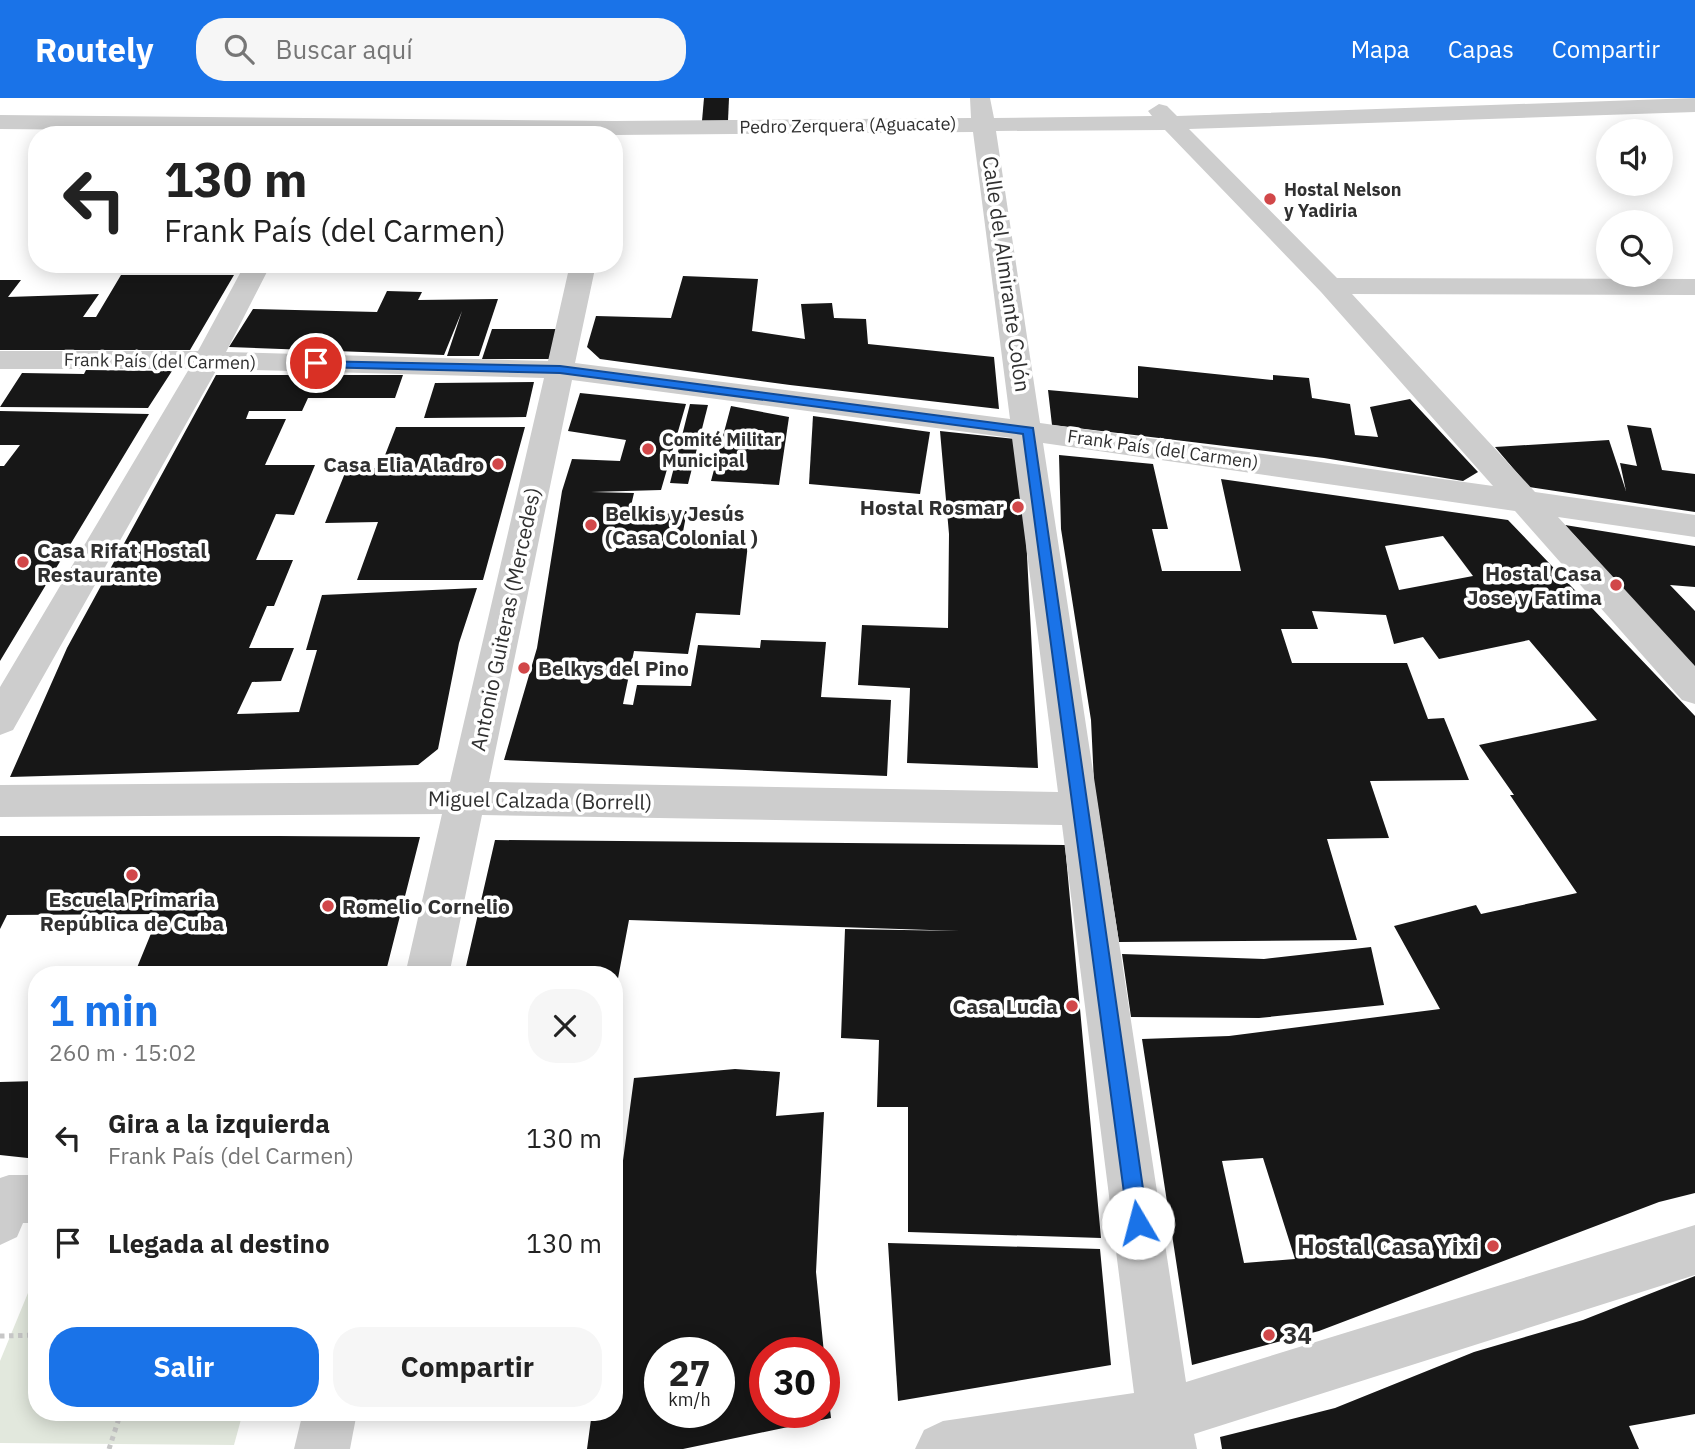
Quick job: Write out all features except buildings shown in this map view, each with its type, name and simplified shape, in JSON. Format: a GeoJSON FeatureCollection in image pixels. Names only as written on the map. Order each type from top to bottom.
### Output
{"type":"FeatureCollection","features":[{"type":"Feature","properties":{"kind":"street"},"geometry":{"type":"LineString","coordinates":[[0,120],[22,98]]}},
{"type":"Feature","properties":{"kind":"street"},"geometry":{"type":"LineString","coordinates":[[1147,98],[1330,286],[1695,690]]}},
{"type":"Feature","properties":{"kind":"street","name":"Pedro Zerquera (Aguacate)"},"geometry":{"type":"LineString","coordinates":[[0,120],[614,123],[983,111],[1171,123],[1695,106]]}},
{"type":"Feature","properties":{"kind":"street","name":"Calle del Almirante Colón"},"geometry":{"type":"LineString","coordinates":[[983,111],[1167,1433]]}},
{"type":"Feature","properties":{"kind":"street"},"geometry":{"type":"LineString","coordinates":[[0,720],[208,360],[253,273]]}},
{"type":"Feature","properties":{"kind":"street","name":"Antonio Guiteras (Mercedes)"},"geometry":{"type":"LineString","coordinates":[[429,966],[581,273]]}},
{"type":"Feature","properties":{"kind":"street"},"geometry":{"type":"LineString","coordinates":[[1330,286],[1695,287]]}},
{"type":"Feature","properties":{"kind":"street","name":"Frank País (del Carmen)"},"geometry":{"type":"LineString","coordinates":[[0,360],[208,360],[560,370],[1028,431],[1695,526]]}},
{"type":"Feature","properties":{"kind":"street","name":"Miguel Calzada (Borrell)"},"geometry":{"type":"LineString","coordinates":[[0,801],[466,799],[1080,809]]}},
{"type":"Feature","properties":{"kind":"street"},"geometry":{"type":"LineString","coordinates":[[0,1220],[9,1199],[28,1199]]}},
{"type":"Feature","properties":{"kind":"street"},"geometry":{"type":"LineString","coordinates":[[943,1449],[1167,1433],[1695,1250]]}},
{"type":"Feature","properties":{"kind":"street"},"geometry":{"type":"LineString","coordinates":[[322,1449],[328,1421]]}},
{"type":"Feature","properties":{"kind":"path"},"geometry":{"type":"LineString","coordinates":[[0,1336],[28,1335]]}},
{"type":"Feature","properties":{"kind":"path"},"geometry":{"type":"LineString","coordinates":[[109,1449],[118,1421]]}},
{"type":"Feature","properties":{"kind":"shaded area"},"geometry":{"type":"Polygon","coordinates":[[[28,1293],[28,1421],[241,1421],[234,1445],[0,1443],[0,1361],[28,1293]]]}},
{"type":"Feature","properties":{"kind":"place","name":"Hostal Nelson y Yadiria"},"geometry":{"type":"Point","coordinates":[1270,199]}},
{"type":"Feature","properties":{"kind":"place","name":"Comité Militar Municipal"},"geometry":{"type":"Point","coordinates":[648,449]}},
{"type":"Feature","properties":{"kind":"place","name":"Casa Elia Aladro"},"geometry":{"type":"Point","coordinates":[498,464]}},
{"type":"Feature","properties":{"kind":"place","name":"Hostal Rosmar"},"geometry":{"type":"Point","coordinates":[1018,507]}},
{"type":"Feature","properties":{"kind":"place","name":"Belkis y Jesús (Casa Colonial )"},"geometry":{"type":"Point","coordinates":[591,525]}},
{"type":"Feature","properties":{"kind":"place","name":"Casa Rifat Hostal Restaurante"},"geometry":{"type":"Point","coordinates":[23,562]}},
{"type":"Feature","properties":{"kind":"place","name":"Hostal Casa Jose y Fatima"},"geometry":{"type":"Point","coordinates":[1616,585]}},
{"type":"Feature","properties":{"kind":"place","name":"Belkys del Pino"},"geometry":{"type":"Point","coordinates":[524,668]}},
{"type":"Feature","properties":{"kind":"place","name":"Escuela Primaria República de Cuba"},"geometry":{"type":"Point","coordinates":[132,875]}},
{"type":"Feature","properties":{"kind":"place","name":"Romelio Cornelio"},"geometry":{"type":"Point","coordinates":[328,906]}},
{"type":"Feature","properties":{"kind":"place","name":"Casa Lucia"},"geometry":{"type":"Point","coordinates":[1072,1006]}},
{"type":"Feature","properties":{"kind":"place","name":"Hostal Casa Yixi"},"geometry":{"type":"Point","coordinates":[1493,1246]}},
{"type":"Feature","properties":{"kind":"place","name":"34"},"geometry":{"type":"Point","coordinates":[1269,1335]}},
{"type":"Feature","properties":{"kind":"route"},"geometry":{"type":"LineString","coordinates":[[316,363],[560,370],[1028,431],[1138,1223]]}}]}
